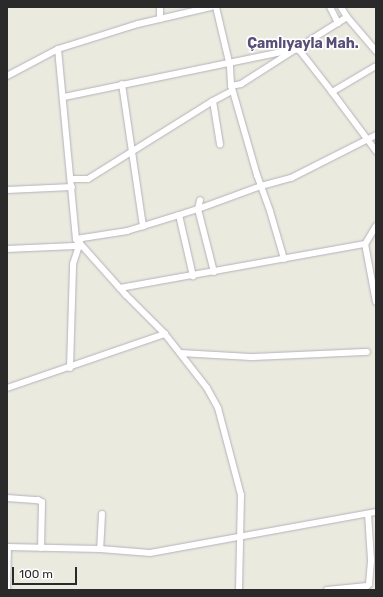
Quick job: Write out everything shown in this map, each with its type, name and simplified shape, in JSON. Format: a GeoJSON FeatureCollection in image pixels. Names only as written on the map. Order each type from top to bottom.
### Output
{"type":"FeatureCollection","features":[{"type":"Feature","properties":{"kind":"street"},"geometry":{"type":"LineString","coordinates":[[160,7],[160,19]]}},
{"type":"Feature","properties":{"kind":"street"},"geometry":{"type":"LineString","coordinates":[[7,76],[58,49],[160,19],[211,7]]}},
{"type":"Feature","properties":{"kind":"street"},"geometry":{"type":"LineString","coordinates":[[216,7],[229,62],[232,88],[284,258]]}},
{"type":"Feature","properties":{"kind":"street"},"geometry":{"type":"LineString","coordinates":[[330,7],[338,23]]}},
{"type":"Feature","properties":{"kind":"street"},"geometry":{"type":"LineString","coordinates":[[342,7],[347,17],[376,51]]}},
{"type":"Feature","properties":{"kind":"street"},"geometry":{"type":"LineString","coordinates":[[71,179],[88,179],[347,17]]}},
{"type":"Feature","properties":{"kind":"street"},"geometry":{"type":"LineString","coordinates":[[58,49],[78,240],[73,264],[70,368]]}},
{"type":"Feature","properties":{"kind":"street"},"geometry":{"type":"LineString","coordinates":[[64,96],[296,49],[300,51],[332,92],[376,152]]}},
{"type":"Feature","properties":{"kind":"street"},"geometry":{"type":"LineString","coordinates":[[332,92],[376,66]]}},
{"type":"Feature","properties":{"kind":"street"},"geometry":{"type":"LineString","coordinates":[[122,84],[143,226]]}},
{"type":"Feature","properties":{"kind":"street"},"geometry":{"type":"LineString","coordinates":[[213,101],[220,144]]}},
{"type":"Feature","properties":{"kind":"street"},"geometry":{"type":"LineString","coordinates":[[78,240],[127,231],[198,209],[261,186],[291,178],[367,138],[376,135]]}},
{"type":"Feature","properties":{"kind":"street"},"geometry":{"type":"LineString","coordinates":[[7,190],[72,187]]}},
{"type":"Feature","properties":{"kind":"street"},"geometry":{"type":"LineString","coordinates":[[200,200],[198,209],[214,272]]}},
{"type":"Feature","properties":{"kind":"street"},"geometry":{"type":"LineString","coordinates":[[179,215],[193,276]]}},
{"type":"Feature","properties":{"kind":"street"},"geometry":{"type":"LineString","coordinates":[[376,226],[365,244],[376,302]]}},
{"type":"Feature","properties":{"kind":"street"},"geometry":{"type":"LineString","coordinates":[[7,249],[75,246],[78,240]]}},
{"type":"Feature","properties":{"kind":"street"},"geometry":{"type":"LineString","coordinates":[[78,240],[120,288],[165,334],[207,388],[218,408],[241,495],[239,590]]}},
{"type":"Feature","properties":{"kind":"street"},"geometry":{"type":"LineString","coordinates":[[120,288],[365,244]]}},
{"type":"Feature","properties":{"kind":"street"},"geometry":{"type":"LineString","coordinates":[[7,388],[70,368],[165,334]]}},
{"type":"Feature","properties":{"kind":"street"},"geometry":{"type":"LineString","coordinates":[[180,353],[251,357],[367,352]]}},
{"type":"Feature","properties":{"kind":"street"},"geometry":{"type":"LineString","coordinates":[[7,498],[38,500],[42,502],[41,548]]}},
{"type":"Feature","properties":{"kind":"street"},"geometry":{"type":"LineString","coordinates":[[7,590],[8,547],[100,549],[150,553],[376,512]]}},
{"type":"Feature","properties":{"kind":"street"},"geometry":{"type":"LineString","coordinates":[[100,549],[102,514]]}},
{"type":"Feature","properties":{"kind":"street"},"geometry":{"type":"LineString","coordinates":[[327,590],[367,586],[369,584],[371,560],[368,514]]}},
{"type":"Feature","properties":{"kind":"district","name":"Çamlıyayla Mah."},"geometry":{"type":"Point","coordinates":[303,44]}}]}
